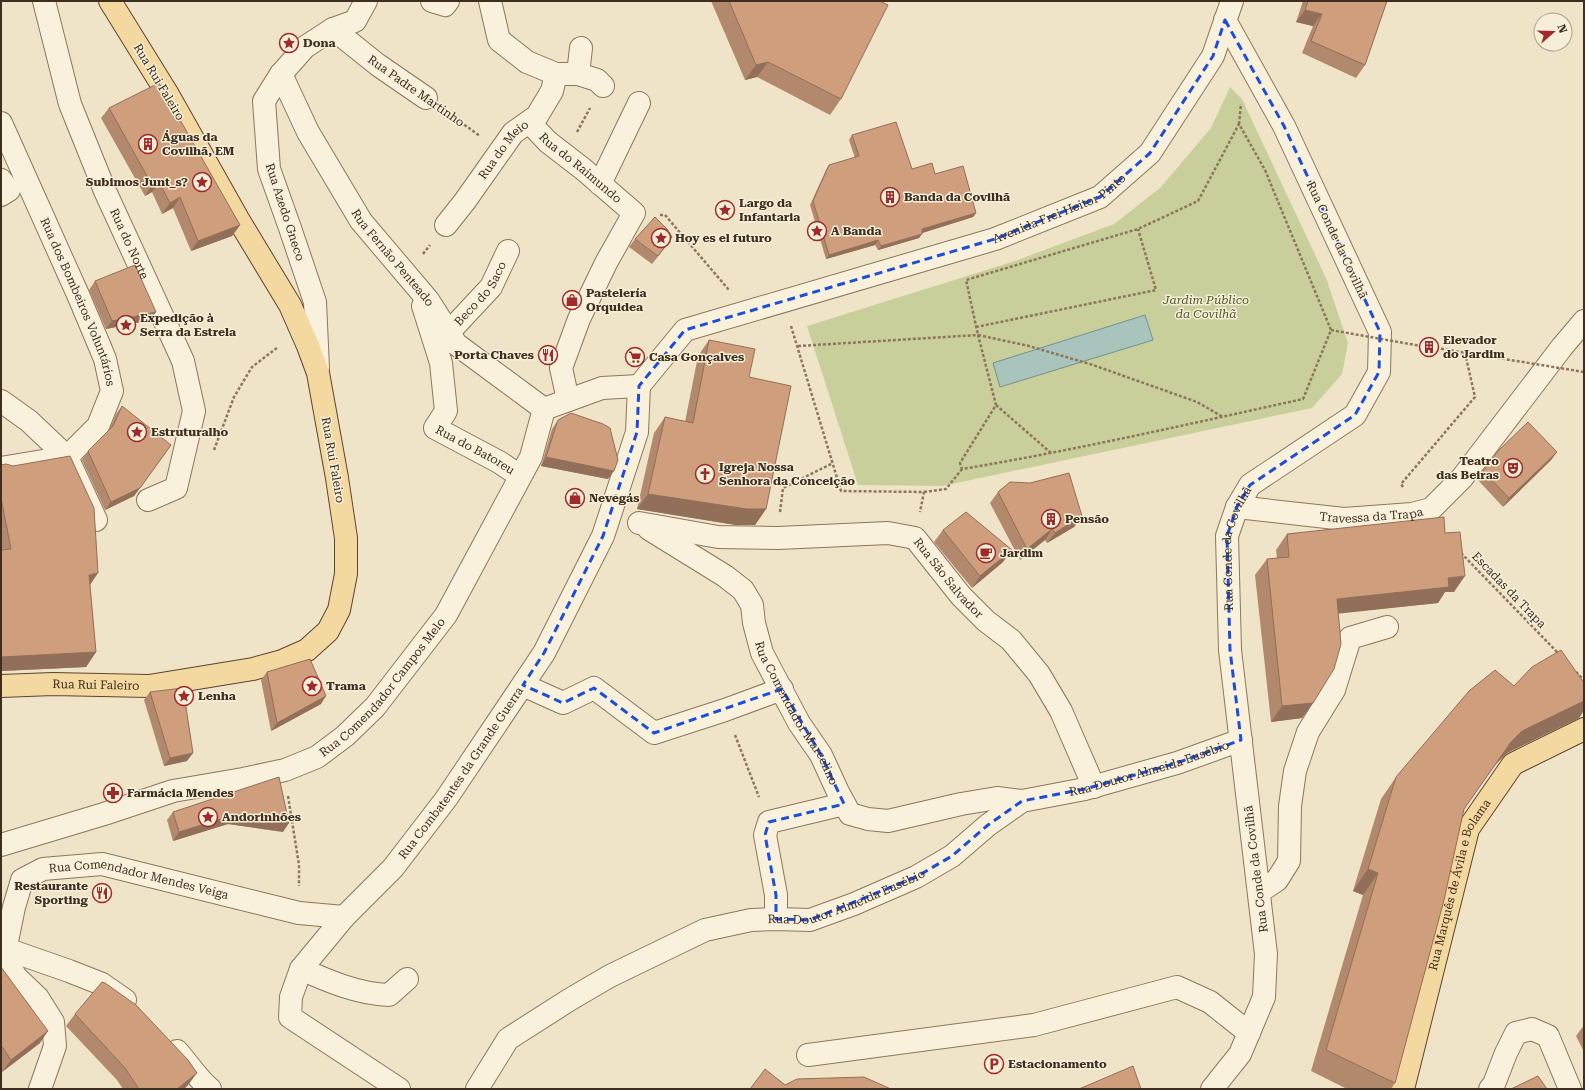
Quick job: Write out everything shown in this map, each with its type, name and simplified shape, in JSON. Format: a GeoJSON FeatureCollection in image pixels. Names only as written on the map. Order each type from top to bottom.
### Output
{"type":"FeatureCollection","features":[{"type":"Feature","properties":{"kind":"main road","name":"Rua Rui Faleiro"},"geometry":{"type":"LineString","coordinates":[[1,686],[53,684],[149,686],[253,669],[282,661],[307,650],[328,631],[339,610],[346,574],[346,538],[318,373],[301,330],[290,305],[238,219],[167,93],[110,1]]}},
{"type":"Feature","properties":{"kind":"main road","name":"Rua Marquês de Ávila e Bolama"},"geometry":{"type":"LineString","coordinates":[[1402,1089],[1468,829],[1513,764],[1584,729]]}},
{"type":"Feature","properties":{"kind":"street","name":"Rua do Norte"},"geometry":{"type":"LineString","coordinates":[[44,1],[73,111],[105,191],[183,361],[194,411],[176,488],[148,500]]}},
{"type":"Feature","properties":{"kind":"street","name":"Rua Azedo Gneco"},"geometry":{"type":"LineString","coordinates":[[318,373],[315,302],[269,169],[264,102],[281,74],[306,47],[333,29],[355,21],[366,1]]}},
{"type":"Feature","properties":{"kind":"street"},"geometry":{"type":"LineString","coordinates":[[432,1],[445,5],[448,1]]}},
{"type":"Feature","properties":{"kind":"street"},"geometry":{"type":"LineString","coordinates":[[490,1],[499,40],[527,62],[556,74],[578,74],[597,80],[603,86]]}},
{"type":"Feature","properties":{"kind":"street","name":"Avenida Frei Heitor Pinto"},"geometry":{"type":"LineString","coordinates":[[638,386],[685,330],[995,239],[1100,197],[1150,153],[1213,56],[1228,10]]}},
{"type":"Feature","properties":{"kind":"street","name":"Rua Conde da Covilhã"},"geometry":{"type":"LineString","coordinates":[[1212,1089],[1240,1054],[1264,997],[1266,954],[1230,650],[1228,536],[1237,507],[1250,485],[1355,415],[1378,372],[1380,332],[1228,10]]}},
{"type":"Feature","properties":{"kind":"street","name":"Rua Padre Martinho"},"geometry":{"type":"LineString","coordinates":[[333,29],[378,65],[426,98]]}},
{"type":"Feature","properties":{"kind":"street"},"geometry":{"type":"LineString","coordinates":[[578,74],[581,48]]}},
{"type":"Feature","properties":{"kind":"street","name":"Rua Fernão Penteado"},"geometry":{"type":"LineString","coordinates":[[281,74],[308,132],[361,221],[428,300],[456,344],[544,409]]}},
{"type":"Feature","properties":{"kind":"street","name":"Rua do Meio"},"geometry":{"type":"LineString","coordinates":[[446,225],[465,201],[513,133],[537,116],[552,91],[556,74]]}},
{"type":"Feature","properties":{"kind":"street"},"geometry":{"type":"LineString","coordinates":[[600,184],[638,103]]}},
{"type":"Feature","properties":{"kind":"street","name":"Rua do Raimundo"},"geometry":{"type":"LineString","coordinates":[[528,122],[548,142],[634,214]]}},
{"type":"Feature","properties":{"kind":"street","name":"Rua dos Bombeiros Voluntários"},"geometry":{"type":"LineString","coordinates":[[1,123],[105,359],[112,391],[98,426],[67,457]]}},
{"type":"Feature","properties":{"kind":"street"},"geometry":{"type":"LineString","coordinates":[[568,400],[561,368],[579,319],[606,263],[634,214]]}},
{"type":"Feature","properties":{"kind":"street","name":"Beco do Saco"},"geometry":{"type":"LineString","coordinates":[[449,332],[490,286],[508,251]]}},
{"type":"Feature","properties":{"kind":"street","name":"Rua do Batoreu"},"geometry":{"type":"LineString","coordinates":[[412,281],[441,364],[446,411],[435,428],[499,462],[520,476]]}},
{"type":"Feature","properties":{"kind":"street","name":"Travessa da Trapa"},"geometry":{"type":"LineString","coordinates":[[1237,507],[1344,519],[1412,514],[1431,509],[1462,478],[1562,347],[1584,321]]}},
{"type":"Feature","properties":{"kind":"street"},"geometry":{"type":"LineString","coordinates":[[544,409],[602,388],[638,386]]}},
{"type":"Feature","properties":{"kind":"street","name":"Rua Combatentes da Grande Guerra"},"geometry":{"type":"LineString","coordinates":[[390,1085],[290,1017],[292,996],[301,969],[344,917],[393,868],[446,799],[544,653],[603,536],[637,432],[638,386]]}},
{"type":"Feature","properties":{"kind":"street"},"geometry":{"type":"LineString","coordinates":[[1,401],[29,420],[67,457],[96,520]]}},
{"type":"Feature","properties":{"kind":"street","name":"Rua Comendador Campos Melo"},"geometry":{"type":"LineString","coordinates":[[1,845],[104,814],[173,791],[285,770],[317,757],[345,736],[375,707],[446,614],[531,457],[544,409]]}},
{"type":"Feature","properties":{"kind":"street"},"geometry":{"type":"LineString","coordinates":[[1,468],[67,457]]}},
{"type":"Feature","properties":{"kind":"street","name":"Rua Comendador Marcelino"},"geometry":{"type":"LineString","coordinates":[[612,506],[725,576],[743,590],[752,604],[754,623],[762,653],[799,723],[821,755],[850,814],[868,819],[888,821],[961,804],[996,798],[1022,801]]}},
{"type":"Feature","properties":{"kind":"street","name":"Rua São Salvador"},"geometry":{"type":"LineString","coordinates":[[639,523],[718,537],[777,538],[888,533],[915,538],[961,596],[986,621],[1011,640],[1039,674],[1061,711],[1094,787]]}},
{"type":"Feature","properties":{"kind":"street"},"geometry":{"type":"LineString","coordinates":[[1259,892],[1277,880],[1289,861],[1290,806],[1295,771],[1308,732],[1334,690],[1350,638],[1386,628]]}},
{"type":"Feature","properties":{"kind":"street"},"geometry":{"type":"LineString","coordinates":[[523,685],[563,703],[594,688],[654,732],[725,710],[782,689]]}},
{"type":"Feature","properties":{"kind":"street","name":"Rua Doutor Almeida Eusébio"},"geometry":{"type":"LineString","coordinates":[[477,1089],[508,1039],[568,1000],[610,976],[705,930],[751,920],[810,920],[854,904],[916,877],[952,856],[988,825],[1022,801],[1094,787],[1177,763],[1241,740]]}},
{"type":"Feature","properties":{"kind":"street"},"geometry":{"type":"LineString","coordinates":[[776,919],[774,880],[765,835],[769,822],[844,804]]}},
{"type":"Feature","properties":{"kind":"street","name":"Rua Comendador Mendes Veiga"},"geometry":{"type":"LineString","coordinates":[[40,1089],[55,1046],[53,1022],[38,998],[16,977],[4,956],[22,880],[43,869],[102,864],[299,913],[344,917]]}},
{"type":"Feature","properties":{"kind":"street"},"geometry":{"type":"LineString","coordinates":[[6,949],[102,984],[141,1013]]}},
{"type":"Feature","properties":{"kind":"street"},"geometry":{"type":"LineString","coordinates":[[301,969],[372,995],[389,995],[407,979]]}},
{"type":"Feature","properties":{"kind":"street"},"geometry":{"type":"LineString","coordinates":[[808,1055],[1034,1025],[1177,987],[1210,1002],[1249,1033]]}},
{"type":"Feature","properties":{"kind":"street"},"geometry":{"type":"LineString","coordinates":[[1490,1089],[1494,1084],[1506,1053],[1516,1033],[1532,1028],[1548,1036],[1570,1089]]}},
{"type":"Feature","properties":{"kind":"street"},"geometry":{"type":"LineString","coordinates":[[164,1037],[189,1064],[200,1080],[210,1089]]}},
{"type":"Feature","properties":{"kind":"path"},"geometry":{"type":"LineString","coordinates":[[564,155],[603,86]]}},
{"type":"Feature","properties":{"kind":"path","name":"Rua Padre Martinho"},"geometry":{"type":"LineString","coordinates":[[426,98],[500,150]]}},
{"type":"Feature","properties":{"kind":"path"},"geometry":{"type":"LineString","coordinates":[[1052,453],[996,405],[978,335],[976,327],[966,280],[1138,229],[1198,201],[1239,124],[1265,170],[1331,330],[1303,399],[1223,417],[1052,453],[962,469],[946,489],[924,492],[841,491],[798,346],[978,335],[1030,346],[1093,365],[1197,402],[1223,417]]}},
{"type":"Feature","properties":{"kind":"path"},"geometry":{"type":"LineString","coordinates":[[634,214],[665,215],[747,312]]}},
{"type":"Feature","properties":{"kind":"path"},"geometry":{"type":"LineString","coordinates":[[412,281],[446,225]]}},
{"type":"Feature","properties":{"kind":"path"},"geometry":{"type":"LineString","coordinates":[[976,327],[1156,290],[1138,229]]}},
{"type":"Feature","properties":{"kind":"path"},"geometry":{"type":"LineString","coordinates":[[212,454],[234,397],[252,367],[301,330]]}},
{"type":"Feature","properties":{"kind":"path"},"geometry":{"type":"LineString","coordinates":[[1331,330],[1421,346]]}},
{"type":"Feature","properties":{"kind":"path"},"geometry":{"type":"LineString","coordinates":[[1436,348],[1584,372]]}},
{"type":"Feature","properties":{"kind":"path"},"geometry":{"type":"LineString","coordinates":[[1421,512],[1401,484],[1475,397],[1465,353]]}},
{"type":"Feature","properties":{"kind":"path"},"geometry":{"type":"LineString","coordinates":[[962,469],[960,463],[996,405]]}},
{"type":"Feature","properties":{"kind":"path"},"geometry":{"type":"LineString","coordinates":[[777,538],[783,488],[833,463]]}},
{"type":"Feature","properties":{"kind":"path"},"geometry":{"type":"LineString","coordinates":[[915,538],[924,492]]}},
{"type":"Feature","properties":{"kind":"path","name":"Escadas da Trapa"},"geometry":{"type":"LineString","coordinates":[[1459,551],[1562,658]]}},
{"type":"Feature","properties":{"kind":"path"},"geometry":{"type":"LineString","coordinates":[[1573,669],[1584,680]]}},
{"type":"Feature","properties":{"kind":"path"},"geometry":{"type":"LineString","coordinates":[[725,710],[769,822]]}},
{"type":"Feature","properties":{"kind":"path"},"geometry":{"type":"LineString","coordinates":[[285,770],[299,865],[299,913]]}},
{"type":"Feature","properties":{"kind":"highlighted area"},"geometry":{"type":"Polygon","coordinates":[[[1225,20],[1284,126],[1380,332],[1379,372],[1355,415],[1250,485],[1237,507],[1227,536],[1230,650],[1241,740],[1177,763],[1085,789],[1022,801],[988,825],[952,856],[916,877],[810,920],[776,919],[776,895],[765,835],[769,822],[844,804],[821,755],[782,689],[654,733],[594,688],[563,703],[523,685],[544,653],[603,536],[637,432],[639,386],[685,330],[995,239],[1100,197],[1150,153],[1213,56],[1225,20]]]}},
{"type":"Feature","properties":{"kind":"green space","name":"Jardim Público da Covilhã"},"geometry":{"type":"Polygon","coordinates":[[[1230,87],[1242,99],[1326,278],[1348,343],[1342,374],[1312,408],[942,486],[858,485],[807,326],[1015,261],[1114,224],[1160,188],[1211,128],[1230,87]]]}},
{"type":"Feature","properties":{"kind":"water"},"geometry":{"type":"Polygon","coordinates":[[[1145,315],[1153,340],[1000,387],[993,363],[1145,315]]]}},
{"type":"Feature","properties":{"kind":"building"},"geometry":{"type":"Polygon","coordinates":[[[729,1],[880,1],[888,5],[841,99],[768,62],[756,65],[729,1]]]}},
{"type":"Feature","properties":{"kind":"building"},"geometry":{"type":"Polygon","coordinates":[[[1308,1],[1387,1],[1365,65],[1311,41],[1322,14],[1305,10],[1308,1]]]}},
{"type":"Feature","properties":{"kind":"building"},"geometry":{"type":"Polygon","coordinates":[[[159,83],[240,225],[198,241],[180,197],[170,203],[159,182],[152,185],[109,108],[159,83]]]}},
{"type":"Feature","properties":{"kind":"building","name":"Banda da Covilhã"},"geometry":{"type":"Polygon","coordinates":[[[896,122],[912,169],[932,163],[935,174],[963,166],[976,213],[922,229],[922,234],[881,246],[878,240],[829,255],[813,201],[829,165],[859,156],[852,135],[896,122]]]}},
{"type":"Feature","properties":{"kind":"building"},"geometry":{"type":"Polygon","coordinates":[[[655,217],[667,229],[672,237],[658,256],[635,239],[655,217]]]}},
{"type":"Feature","properties":{"kind":"building"},"geometry":{"type":"Polygon","coordinates":[[[135,265],[156,312],[112,321],[95,281],[135,265]]]}},
{"type":"Feature","properties":{"kind":"building","name":"Igreja Nossa Senhora da Conceição"},"geometry":{"type":"Polygon","coordinates":[[[709,340],[755,349],[749,377],[791,386],[766,509],[747,509],[648,494],[665,417],[693,423],[709,340]]]}},
{"type":"Feature","properties":{"kind":"building"},"geometry":{"type":"Polygon","coordinates":[[[122,406],[171,445],[140,488],[111,502],[88,451],[113,426],[122,406]]]}},
{"type":"Feature","properties":{"kind":"building"},"geometry":{"type":"Polygon","coordinates":[[[571,413],[603,424],[610,428],[618,460],[614,471],[546,457],[558,420],[571,413]]]}},
{"type":"Feature","properties":{"kind":"building","name":"Teatro das Beiras"},"geometry":{"type":"Polygon","coordinates":[[[1528,422],[1557,452],[1509,498],[1483,471],[1499,450],[1528,422]]]}},
{"type":"Feature","properties":{"kind":"building"},"geometry":{"type":"Polygon","coordinates":[[[70,456],[94,508],[98,573],[89,575],[96,652],[1,657],[1,550],[11,549],[1,498],[1,465],[6,464],[13,466],[70,456]]]}},
{"type":"Feature","properties":{"kind":"building"},"geometry":{"type":"Polygon","coordinates":[[[1069,473],[1082,516],[1055,533],[1052,529],[1027,549],[998,492],[1010,482],[1030,483],[1069,473]]]}},
{"type":"Feature","properties":{"kind":"building"},"geometry":{"type":"Polygon","coordinates":[[[966,512],[1012,550],[980,576],[943,530],[966,512]]]}},
{"type":"Feature","properties":{"kind":"building"},"geometry":{"type":"Polygon","coordinates":[[[1444,517],[1445,533],[1460,532],[1465,576],[1448,578],[1449,587],[1337,599],[1341,644],[1334,669],[1313,703],[1282,706],[1267,559],[1289,557],[1287,534],[1444,517]]]}},
{"type":"Feature","properties":{"kind":"building"},"geometry":{"type":"Polygon","coordinates":[[[1561,650],[1584,683],[1584,701],[1522,731],[1511,742],[1464,809],[1444,900],[1395,1083],[1326,1050],[1378,873],[1368,869],[1396,777],[1469,691],[1495,670],[1514,686],[1532,667],[1561,650]]]}},
{"type":"Feature","properties":{"kind":"building"},"geometry":{"type":"Polygon","coordinates":[[[310,659],[326,696],[277,723],[267,672],[310,659]]]}},
{"type":"Feature","properties":{"kind":"building"},"geometry":{"type":"Polygon","coordinates":[[[183,688],[193,753],[170,758],[150,692],[183,688]]]}},
{"type":"Feature","properties":{"kind":"building"},"geometry":{"type":"Polygon","coordinates":[[[279,777],[289,823],[234,815],[179,832],[173,812],[279,777]]]}},
{"type":"Feature","properties":{"kind":"building"},"geometry":{"type":"Polygon","coordinates":[[[1,967],[48,1031],[11,1060],[1,1045],[1,967]]]}},
{"type":"Feature","properties":{"kind":"building"},"geometry":{"type":"Polygon","coordinates":[[[102,982],[136,1005],[188,1060],[197,1073],[177,1089],[139,1089],[125,1068],[75,1014],[102,982]]]}},
{"type":"Feature","properties":{"kind":"building"},"geometry":{"type":"Polygon","coordinates":[[[1133,1066],[1141,1089],[1079,1089],[1133,1066]]]}},
{"type":"Feature","properties":{"kind":"building"},"geometry":{"type":"Polygon","coordinates":[[[765,1069],[785,1085],[797,1079],[864,1077],[891,1089],[750,1089],[765,1069]]]}},
{"type":"Feature","properties":{"kind":"building"},"geometry":{"type":"Polygon","coordinates":[[[1538,1076],[1547,1089],[1511,1089],[1538,1076]]]}},
{"type":"Feature","properties":{"kind":"place","name":"Dona"},"geometry":{"type":"Point","coordinates":[289,43]}},
{"type":"Feature","properties":{"kind":"place","name":"Águas da Covilhã, EM"},"geometry":{"type":"Point","coordinates":[148,144]}},
{"type":"Feature","properties":{"kind":"place","name":"Subimos Junt_s?"},"geometry":{"type":"Point","coordinates":[202,182]}},
{"type":"Feature","properties":{"kind":"place","name":"Banda da Covilhã"},"geometry":{"type":"Point","coordinates":[890,197]}},
{"type":"Feature","properties":{"kind":"place","name":"Largo da Infantaria"},"geometry":{"type":"Point","coordinates":[725,210]}},
{"type":"Feature","properties":{"kind":"place","name":"A Banda"},"geometry":{"type":"Point","coordinates":[817,231]}},
{"type":"Feature","properties":{"kind":"place","name":"Hoy es el futuro"},"geometry":{"type":"Point","coordinates":[661,238]}},
{"type":"Feature","properties":{"kind":"place","name":"Pastelería Orquidea"},"geometry":{"type":"Point","coordinates":[572,300]}},
{"type":"Feature","properties":{"kind":"place","name":"Expedição à Serra da Estrela"},"geometry":{"type":"Point","coordinates":[126,325]}},
{"type":"Feature","properties":{"kind":"place","name":"Elevador do Jardim"},"geometry":{"type":"Point","coordinates":[1429,347]}},
{"type":"Feature","properties":{"kind":"place","name":"Porta Chaves"},"geometry":{"type":"Point","coordinates":[548,355]}},
{"type":"Feature","properties":{"kind":"place","name":"Casa Gonçalves"},"geometry":{"type":"Point","coordinates":[635,357]}},
{"type":"Feature","properties":{"kind":"place","name":"Estruturalho"},"geometry":{"type":"Point","coordinates":[137,432]}},
{"type":"Feature","properties":{"kind":"place","name":"Teatro das Beiras"},"geometry":{"type":"Point","coordinates":[1513,468]}},
{"type":"Feature","properties":{"kind":"place","name":"Igreja Nossa Senhora da Conceição"},"geometry":{"type":"Point","coordinates":[705,474]}},
{"type":"Feature","properties":{"kind":"place","name":"Nevegás"},"geometry":{"type":"Point","coordinates":[575,498]}},
{"type":"Feature","properties":{"kind":"place","name":"Pensão"},"geometry":{"type":"Point","coordinates":[1051,519]}},
{"type":"Feature","properties":{"kind":"place","name":"Jardim"},"geometry":{"type":"Point","coordinates":[986,553]}},
{"type":"Feature","properties":{"kind":"place","name":"Trama"},"geometry":{"type":"Point","coordinates":[312,686]}},
{"type":"Feature","properties":{"kind":"place","name":"Lenha"},"geometry":{"type":"Point","coordinates":[184,696]}},
{"type":"Feature","properties":{"kind":"place","name":"Farmácia Mendes"},"geometry":{"type":"Point","coordinates":[113,793]}},
{"type":"Feature","properties":{"kind":"place","name":"Andorinhões"},"geometry":{"type":"Point","coordinates":[208,817]}},
{"type":"Feature","properties":{"kind":"place","name":"Restaurante Sporting"},"geometry":{"type":"Point","coordinates":[102,893]}},
{"type":"Feature","properties":{"kind":"place","name":"Estacionamento"},"geometry":{"type":"Point","coordinates":[994,1064]}}]}
